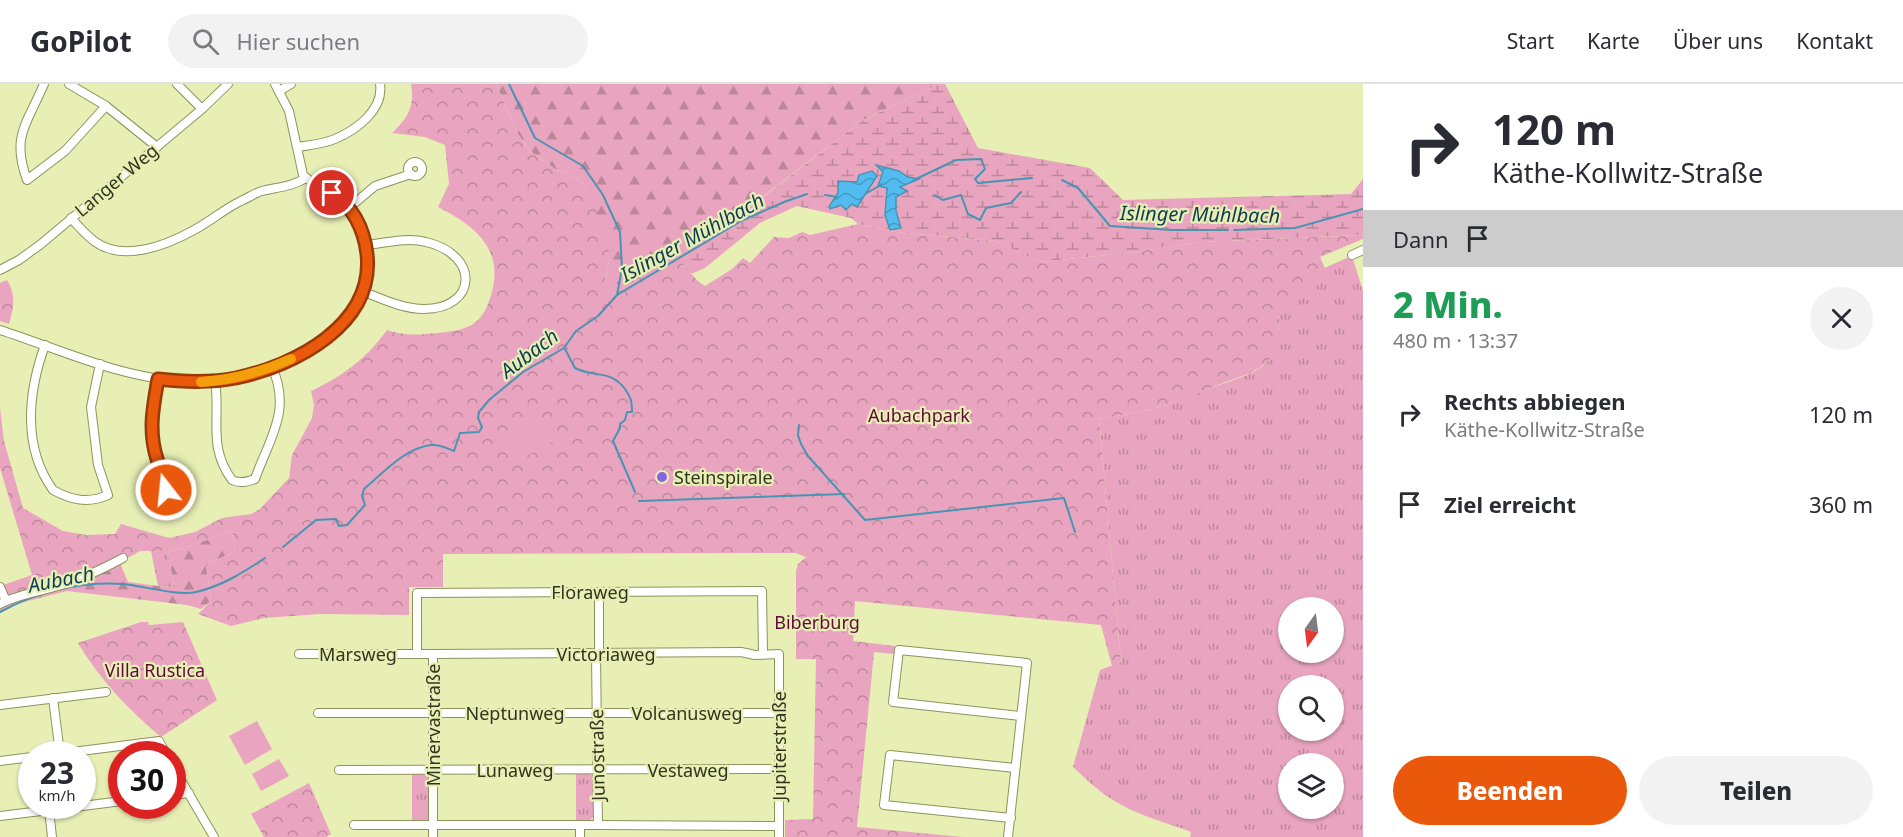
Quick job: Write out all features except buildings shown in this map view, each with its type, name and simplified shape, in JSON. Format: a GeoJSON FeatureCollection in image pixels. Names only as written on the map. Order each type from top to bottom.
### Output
{"type":"FeatureCollection","features":[{"type":"Feature","properties":{"kind":"street"},"geometry":{"type":"LineString","coordinates":[[44,84],[21,137],[20,155],[27,180],[65,151],[106,105]]}},
{"type":"Feature","properties":{"kind":"street"},"geometry":{"type":"LineString","coordinates":[[69,84],[106,105],[157,147]]}},
{"type":"Feature","properties":{"kind":"street"},"geometry":{"type":"LineString","coordinates":[[177,84],[202,109]]}},
{"type":"Feature","properties":{"kind":"street","name":"Langer Weg"},"geometry":{"type":"LineString","coordinates":[[0,270],[19,260],[71,218],[202,109],[228,84]]}},
{"type":"Feature","properties":{"kind":"street"},"geometry":{"type":"LineString","coordinates":[[0,330],[100,364],[158,379],[180,381],[215,381],[235,378],[272,367],[302,355],[328,336],[342,323],[362,291],[367,276],[366,244],[350,207],[306,178],[301,171],[289,111],[277,87],[291,84]]}},
{"type":"Feature","properties":{"kind":"street"},"geometry":{"type":"LineString","coordinates":[[298,147],[335,139],[360,124],[378,103],[380,84]]}},
{"type":"Feature","properties":{"kind":"street"},"geometry":{"type":"LineString","coordinates":[[350,207],[375,186],[411,174]]}},
{"type":"Feature","properties":{"kind":"street"},"geometry":{"type":"LineString","coordinates":[[71,218],[101,245],[122,250],[141,250],[171,241],[196,229],[226,208],[260,191],[290,186],[306,178]]}},
{"type":"Feature","properties":{"kind":"street"},"geometry":{"type":"LineString","coordinates":[[362,291],[402,306],[428,309],[439,307],[456,299],[465,288],[466,279],[465,271],[458,258],[435,244],[413,240],[366,244]]}},
{"type":"Feature","properties":{"kind":"street"},"geometry":{"type":"LineString","coordinates":[[1352,255],[1363,250]]}},
{"type":"Feature","properties":{"kind":"street"},"geometry":{"type":"LineString","coordinates":[[45,345],[30,404],[29,418],[35,448],[39,464],[53,490],[82,501],[99,499],[108,495],[98,465],[91,407],[100,364]]}},
{"type":"Feature","properties":{"kind":"street"},"geometry":{"type":"LineString","coordinates":[[215,381],[215,434],[222,462],[232,480],[250,481],[255,479],[279,419],[281,399],[272,367]]}},
{"type":"Feature","properties":{"kind":"street"},"geometry":{"type":"LineString","coordinates":[[158,379],[150,427],[157,460],[169,490]]}},
{"type":"Feature","properties":{"kind":"street"},"geometry":{"type":"LineString","coordinates":[[0,587],[3,603],[31,592],[69,583],[98,572],[123,558]]}},
{"type":"Feature","properties":{"kind":"street","name":"Floraweg"},"geometry":{"type":"LineString","coordinates":[[417,592],[762,591],[763,654]]}},
{"type":"Feature","properties":{"kind":"street","name":"Minervastraße"},"geometry":{"type":"LineString","coordinates":[[417,592],[417,654],[433,654],[433,837]]}},
{"type":"Feature","properties":{"kind":"street","name":"Junostraße"},"geometry":{"type":"LineString","coordinates":[[579,837],[580,825],[598,825],[599,592]]}},
{"type":"Feature","properties":{"kind":"street"},"geometry":{"type":"LineString","coordinates":[[1008,837],[1027,663],[899,650],[893,702],[1021,716]]}},
{"type":"Feature","properties":{"kind":"street","name":"Victoriaweg"},"geometry":{"type":"LineString","coordinates":[[433,654],[741,652],[779,654]]}},
{"type":"Feature","properties":{"kind":"street","name":"Marsweg"},"geometry":{"type":"LineString","coordinates":[[299,654],[417,654]]}},
{"type":"Feature","properties":{"kind":"street","name":"Jupiterstraße"},"geometry":{"type":"LineString","coordinates":[[779,654],[777,713],[779,837]]}},
{"type":"Feature","properties":{"kind":"street"},"geometry":{"type":"LineString","coordinates":[[0,705],[106,692]]}},
{"type":"Feature","properties":{"kind":"street"},"geometry":{"type":"LineString","coordinates":[[52,698],[57,741]]}},
{"type":"Feature","properties":{"kind":"street","name":"Neptunweg"},"geometry":{"type":"LineString","coordinates":[[318,713],[597,713]]}},
{"type":"Feature","properties":{"kind":"street","name":"Volcanusweg"},"geometry":{"type":"LineString","coordinates":[[597,713],[777,713]]}},
{"type":"Feature","properties":{"kind":"street"},"geometry":{"type":"LineString","coordinates":[[1011,818],[884,805],[890,755],[1015,768]]}},
{"type":"Feature","properties":{"kind":"street"},"geometry":{"type":"LineString","coordinates":[[0,761],[18,759]]}},
{"type":"Feature","properties":{"kind":"street","name":"Vestaweg"},"geometry":{"type":"LineString","coordinates":[[597,770],[778,769]]}},
{"type":"Feature","properties":{"kind":"street","name":"Lunaweg"},"geometry":{"type":"LineString","coordinates":[[339,770],[597,770]]}},
{"type":"Feature","properties":{"kind":"street"},"geometry":{"type":"LineString","coordinates":[[186,788],[214,837]]}},
{"type":"Feature","properties":{"kind":"street"},"geometry":{"type":"LineString","coordinates":[[0,816],[18,814]]}},
{"type":"Feature","properties":{"kind":"street"},"geometry":{"type":"LineString","coordinates":[[50,819],[52,837]]}},
{"type":"Feature","properties":{"kind":"street"},"geometry":{"type":"LineString","coordinates":[[354,825],[580,825]]}},
{"type":"Feature","properties":{"kind":"street"},"geometry":{"type":"LineString","coordinates":[[598,825],[779,826]]}},
{"type":"Feature","properties":{"kind":"green space","name":"Aubachpark"},"geometry":{"type":"Polygon","coordinates":[[[411,84],[496,84],[518,134],[530,151],[555,169],[578,179],[587,188],[608,241],[609,261],[605,280],[624,286],[669,250],[705,286],[732,269],[743,258],[750,263],[774,237],[789,238],[802,232],[810,235],[858,224],[895,232],[996,241],[1039,262],[1202,242],[1363,235],[1363,239],[1320,257],[1325,268],[1295,290],[1284,304],[1275,349],[1261,367],[1153,409],[1099,419],[1121,662],[1112,666],[1101,625],[855,601],[853,641],[895,646],[894,654],[874,652],[857,827],[963,837],[785,837],[785,820],[813,819],[816,659],[796,659],[796,571],[798,564],[806,557],[796,553],[443,554],[443,587],[409,587],[409,615],[320,614],[264,618],[231,626],[198,614],[211,601],[206,564],[235,552],[232,531],[184,548],[168,551],[140,551],[100,574],[19,598],[0,609],[0,586],[32,575],[0,468],[0,408],[4,441],[23,508],[63,531],[86,535],[115,534],[121,524],[169,538],[195,532],[222,518],[251,514],[260,509],[289,478],[292,455],[312,418],[314,405],[311,391],[353,366],[371,350],[387,330],[412,334],[448,332],[465,328],[483,314],[491,295],[494,265],[484,241],[475,231],[438,207],[449,184],[445,145],[425,137],[392,133],[409,111],[412,99],[411,84]]]}},
{"type":"Feature","properties":{"kind":"green space"},"geometry":{"type":"Polygon","coordinates":[[[496,84],[939,84],[863,120],[719,230],[675,257],[669,250],[624,286],[605,281],[609,261],[587,188],[578,179],[555,169],[530,151],[518,134],[496,84]]]}},
{"type":"Feature","properties":{"kind":"green space"},"geometry":{"type":"Polygon","coordinates":[[[939,84],[945,84],[978,148],[1090,168],[1123,200],[1351,194],[1363,179],[1363,235],[1202,242],[1039,262],[996,241],[895,232],[858,224],[851,218],[797,206],[760,223],[705,268],[691,274],[675,257],[720,230],[863,120],[939,84]]]}},
{"type":"Feature","properties":{"kind":"green space"},"geometry":{"type":"Polygon","coordinates":[[[1352,256],[1363,291],[1363,837],[1190,837],[1191,832],[1141,814],[1113,800],[1073,767],[1100,670],[1121,662],[1099,419],[1153,409],[1261,368],[1270,358],[1275,347],[1284,304],[1299,285],[1319,271],[1352,256]]]}},
{"type":"Feature","properties":{"kind":"green space"},"geometry":{"type":"Polygon","coordinates":[[[7,280],[13,301],[9,324],[0,321],[0,283],[7,280]]]}},
{"type":"Feature","properties":{"kind":"green space"},"geometry":{"type":"Polygon","coordinates":[[[541,416],[554,441],[512,464],[499,439],[541,416]]]}},
{"type":"Feature","properties":{"kind":"green space"},"geometry":{"type":"Polygon","coordinates":[[[232,531],[235,552],[206,564],[211,601],[201,609],[187,605],[67,591],[20,603],[0,613],[0,609],[19,598],[84,580],[120,563],[128,582],[174,587],[168,551],[184,548],[232,531]]]}},
{"type":"Feature","properties":{"kind":"green space"},"geometry":{"type":"Polygon","coordinates":[[[151,551],[168,551],[174,587],[158,586],[151,551]]]}},
{"type":"Feature","properties":{"kind":"green space","name":"Villa Rustica"},"geometry":{"type":"Polygon","coordinates":[[[141,622],[148,622],[149,625],[183,622],[217,700],[161,737],[115,693],[95,669],[78,643],[141,622]]]}},
{"type":"Feature","properties":{"kind":"green space"},"geometry":{"type":"Polygon","coordinates":[[[257,721],[272,749],[245,765],[229,736],[257,721]]]}},
{"type":"Feature","properties":{"kind":"green space"},"geometry":{"type":"Polygon","coordinates":[[[279,759],[289,776],[261,791],[252,774],[279,759]]]}},
{"type":"Feature","properties":{"kind":"green space"},"geometry":{"type":"Polygon","coordinates":[[[412,773],[427,773],[430,776],[429,819],[427,822],[412,822],[412,773]]]}},
{"type":"Feature","properties":{"kind":"green space"},"geometry":{"type":"Polygon","coordinates":[[[576,773],[589,773],[593,776],[593,817],[589,821],[576,821],[576,773]]]}},
{"type":"Feature","properties":{"kind":"green space"},"geometry":{"type":"Polygon","coordinates":[[[309,783],[331,834],[326,837],[264,837],[251,814],[309,783]]]}},
{"type":"Feature","properties":{"kind":"water"},"geometry":{"type":"Polygon","coordinates":[[[876,165],[919,179],[900,187],[907,191],[896,197],[896,211],[901,228],[890,230],[885,215],[887,188],[878,186],[883,172],[876,165]]]}},
{"type":"Feature","properties":{"kind":"water"},"geometry":{"type":"Polygon","coordinates":[[[872,171],[877,176],[857,207],[852,204],[846,210],[841,205],[830,209],[838,193],[838,181],[857,182],[859,175],[872,171]]]}},
{"type":"Feature","properties":{"kind":"waterway","name":"Aubach"},"geometry":{"type":"LineString","coordinates":[[283,547],[316,520],[336,519],[339,526],[347,525],[365,505],[362,496],[364,489],[403,456],[421,447],[434,445],[454,451],[460,433],[479,432],[482,427],[478,418],[479,412],[489,400],[523,372],[564,348],[576,331],[598,316],[617,295],[622,269],[620,232],[603,195],[583,166],[535,138],[509,84]]}},
{"type":"Feature","properties":{"kind":"waterway","name":"Islinger Mühlbach"},"geometry":{"type":"LineString","coordinates":[[916,179],[956,160],[981,159],[985,169],[975,179],[978,183],[1032,178]]}},
{"type":"Feature","properties":{"kind":"waterway","name":"Islinger Mühlbach"},"geometry":{"type":"LineString","coordinates":[[1062,180],[1078,188],[1110,226],[1172,230],[1228,230]]}},
{"type":"Feature","properties":{"kind":"waterway","name":"Islinger Mühlbach"},"geometry":{"type":"LineString","coordinates":[[865,194],[881,185]]}},
{"type":"Feature","properties":{"kind":"waterway"},"geometry":{"type":"LineString","coordinates":[[934,195],[943,200],[961,195],[968,214],[980,220],[986,208],[1011,203],[1021,192]]}},
{"type":"Feature","properties":{"kind":"waterway","name":"Islinger Mühlbach"},"geometry":{"type":"LineString","coordinates":[[617,295],[741,221],[807,194]]}},
{"type":"Feature","properties":{"kind":"waterway","name":"Islinger Mühlbach"},"geometry":{"type":"LineString","coordinates":[[825,195],[837,197]]}},
{"type":"Feature","properties":{"kind":"waterway","name":"Islinger Mühlbach"},"geometry":{"type":"LineString","coordinates":[[1234,230],[1295,228],[1363,209]]}},
{"type":"Feature","properties":{"kind":"waterway"},"geometry":{"type":"LineString","coordinates":[[565,349],[575,368],[614,379],[630,397],[632,412],[627,412],[613,441],[635,492]]}},
{"type":"Feature","properties":{"kind":"waterway"},"geometry":{"type":"LineString","coordinates":[[799,425],[798,435],[808,456],[865,520],[1064,498],[1075,532]]}},
{"type":"Feature","properties":{"kind":"waterway"},"geometry":{"type":"LineString","coordinates":[[639,501],[844,494]]}},
{"type":"Feature","properties":{"kind":"waterway","name":"Aubach"},"geometry":{"type":"LineString","coordinates":[[0,612],[60,589],[91,584],[123,584],[170,592],[196,592],[224,582],[265,558]]}},
{"type":"Feature","properties":{"kind":"slow traffic"},"geometry":{"type":"LineString","coordinates":[[201,382],[235,378],[291,359]]}},
{"type":"Feature","properties":{"kind":"place","name":"Steinspirale"},"geometry":{"type":"Point","coordinates":[662,477]}},
{"type":"Feature","properties":{"kind":"route"},"geometry":{"type":"LineString","coordinates":[[166,490],[169,490],[169,486],[161,473],[152,444],[150,427],[158,379],[215,381],[274,367],[302,355],[328,336],[342,323],[354,306],[367,276],[366,244],[350,207],[332,193]]}},
{"type":"Feature","properties":{"kind":"park label","name":"Biberburg"},"geometry":{"type":"Point","coordinates":[817,622]}}]}
